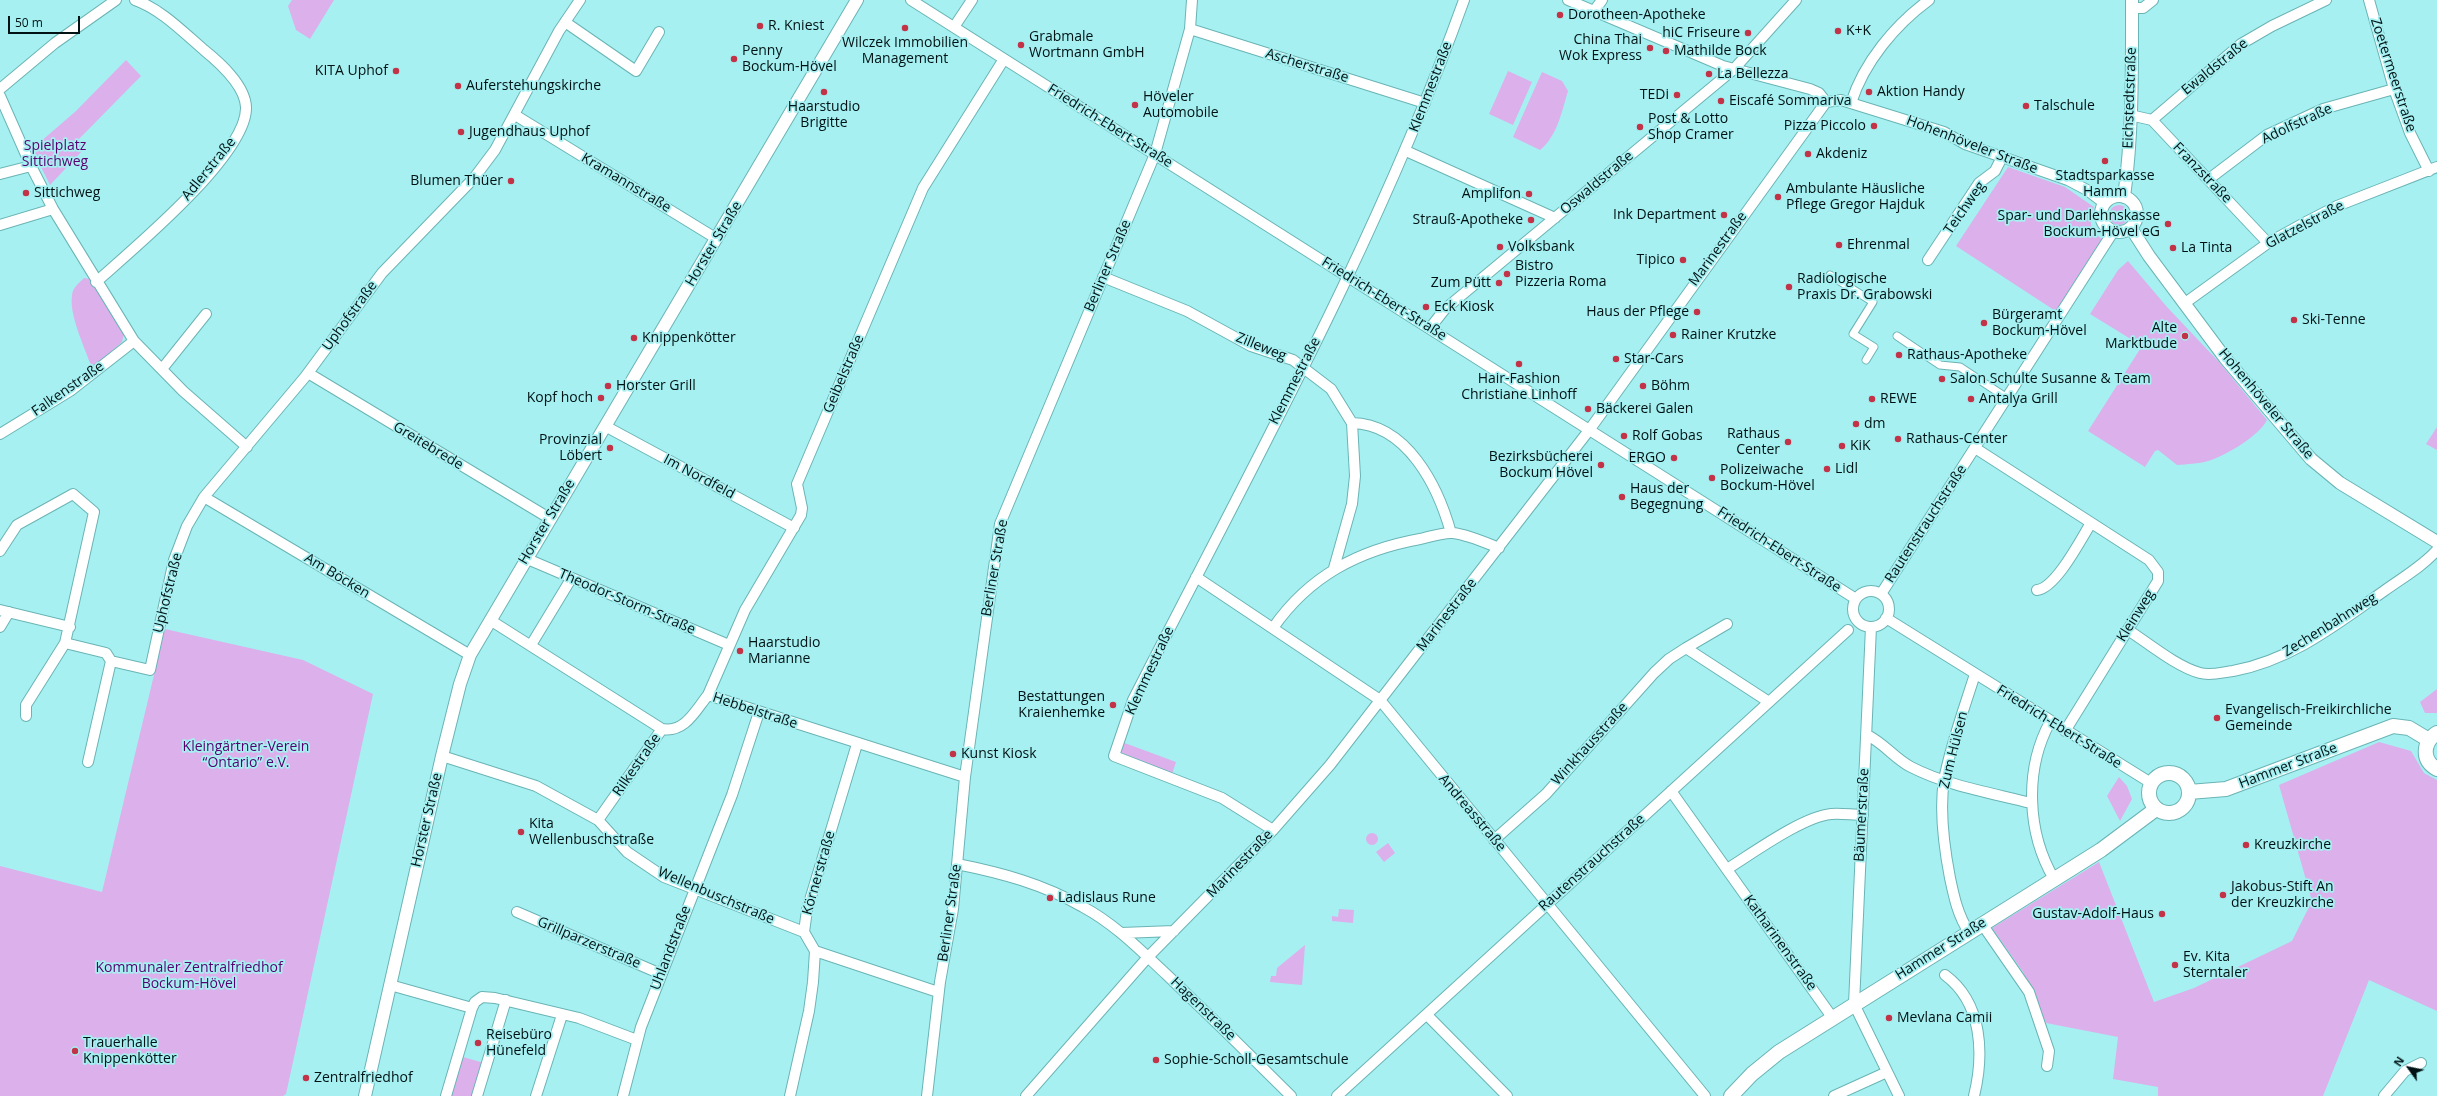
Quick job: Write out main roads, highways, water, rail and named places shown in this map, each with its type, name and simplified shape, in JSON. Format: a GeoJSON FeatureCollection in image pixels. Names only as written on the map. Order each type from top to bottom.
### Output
{"type":"FeatureCollection","features":[{"type":"Feature","properties":{"kind":"main road","name":"Hammer Straße"},"geometry":{"type":"LineString","coordinates":[[2189,792],[2226,789],[2393,726],[2409,728],[2433,736]]}},
{"type":"Feature","properties":{"kind":"main road"},"geometry":{"type":"LineString","coordinates":[[2433,736],[2426,755],[2430,764],[2437,769]]}},
{"type":"Feature","properties":{"kind":"main road"},"geometry":{"type":"LineString","coordinates":[[2171,773],[2182,777],[2189,792],[2187,802],[2176,813],[2166,814],[2156,809],[2149,797],[2151,783],[2160,775],[2171,773]]}},
{"type":"Feature","properties":{"kind":"main road","name":"Hammer Straße"},"geometry":{"type":"LineString","coordinates":[[1731,1096],[1762,1065],[1832,1016],[1854,1004],[1965,926],[1982,924],[2101,850],[2156,809]]}},
{"type":"Feature","properties":{"kind":"place","name":"Dorotheen-Apotheke"},"geometry":{"type":"Point","coordinates":[1560,15]}},
{"type":"Feature","properties":{"kind":"place","name":"R. Kniest"},"geometry":{"type":"Point","coordinates":[760,26]}},
{"type":"Feature","properties":{"kind":"place","name":"Wilczek Immobilien Management"},"geometry":{"type":"Point","coordinates":[905,28]}},
{"type":"Feature","properties":{"kind":"place","name":"K+K"},"geometry":{"type":"Point","coordinates":[1838,31]}},
{"type":"Feature","properties":{"kind":"place","name":"hiC Friseure"},"geometry":{"type":"Point","coordinates":[1748,33]}},
{"type":"Feature","properties":{"kind":"place","name":"Grabmale Wortmann GmbH"},"geometry":{"type":"Point","coordinates":[1021,45]}},
{"type":"Feature","properties":{"kind":"place","name":"China Thai Wok Express"},"geometry":{"type":"Point","coordinates":[1650,48]}},
{"type":"Feature","properties":{"kind":"place","name":"Mathilde Bock"},"geometry":{"type":"Point","coordinates":[1666,51]}},
{"type":"Feature","properties":{"kind":"place","name":"Penny Bockum-Hövel"},"geometry":{"type":"Point","coordinates":[734,59]}},
{"type":"Feature","properties":{"kind":"place","name":"KITA Uphof"},"geometry":{"type":"Point","coordinates":[396,71]}},
{"type":"Feature","properties":{"kind":"place","name":"La Bellezza"},"geometry":{"type":"Point","coordinates":[1709,74]}},
{"type":"Feature","properties":{"kind":"place","name":"Auferstehungskirche"},"geometry":{"type":"Point","coordinates":[458,86]}},
{"type":"Feature","properties":{"kind":"place","name":"Haarstudio Brigitte"},"geometry":{"type":"Point","coordinates":[824,92]}},
{"type":"Feature","properties":{"kind":"place","name":"Aktion Handy"},"geometry":{"type":"Point","coordinates":[1869,92]}},
{"type":"Feature","properties":{"kind":"place","name":"TEDi"},"geometry":{"type":"Point","coordinates":[1677,95]}},
{"type":"Feature","properties":{"kind":"place","name":"Eiscafé Sommariva"},"geometry":{"type":"Point","coordinates":[1721,101]}},
{"type":"Feature","properties":{"kind":"place","name":"Höveler Automobile"},"geometry":{"type":"Point","coordinates":[1135,105]}},
{"type":"Feature","properties":{"kind":"place","name":"Talschule"},"geometry":{"type":"Point","coordinates":[2026,106]}},
{"type":"Feature","properties":{"kind":"place","name":"Pizza Piccolo"},"geometry":{"type":"Point","coordinates":[1874,126]}},
{"type":"Feature","properties":{"kind":"place","name":"Post & Lotto Shop Cramer"},"geometry":{"type":"Point","coordinates":[1640,127]}},
{"type":"Feature","properties":{"kind":"place","name":"Jugendhaus Uphof"},"geometry":{"type":"Point","coordinates":[461,132]}},
{"type":"Feature","properties":{"kind":"place","name":"Akdeniz"},"geometry":{"type":"Point","coordinates":[1808,154]}},
{"type":"Feature","properties":{"kind":"place","name":"Stadtsparkasse Hamm"},"geometry":{"type":"Point","coordinates":[2105,161]}},
{"type":"Feature","properties":{"kind":"place","name":"Blumen Thüer"},"geometry":{"type":"Point","coordinates":[511,181]}},
{"type":"Feature","properties":{"kind":"place","name":"Sittichweg"},"geometry":{"type":"Point","coordinates":[26,193]}},
{"type":"Feature","properties":{"kind":"place","name":"Amplifon"},"geometry":{"type":"Point","coordinates":[1529,194]}},
{"type":"Feature","properties":{"kind":"place","name":"Ambulante Häusliche Pflege Gregor Hajduk"},"geometry":{"type":"Point","coordinates":[1778,197]}},
{"type":"Feature","properties":{"kind":"place","name":"Ink Department"},"geometry":{"type":"Point","coordinates":[1724,215]}},
{"type":"Feature","properties":{"kind":"place","name":"Strauß-Apotheke"},"geometry":{"type":"Point","coordinates":[1531,220]}},
{"type":"Feature","properties":{"kind":"place","name":"Spar- und Darlehnskasse Bockum-Hövel eG"},"geometry":{"type":"Point","coordinates":[2168,224]}},
{"type":"Feature","properties":{"kind":"place","name":"Ehrenmal"},"geometry":{"type":"Point","coordinates":[1839,245]}},
{"type":"Feature","properties":{"kind":"place","name":"Volksbank"},"geometry":{"type":"Point","coordinates":[1500,247]}},
{"type":"Feature","properties":{"kind":"place","name":"La Tinta"},"geometry":{"type":"Point","coordinates":[2173,248]}},
{"type":"Feature","properties":{"kind":"place","name":"Tipico"},"geometry":{"type":"Point","coordinates":[1683,260]}},
{"type":"Feature","properties":{"kind":"place","name":"Bistro Pizzeria Roma"},"geometry":{"type":"Point","coordinates":[1507,274]}},
{"type":"Feature","properties":{"kind":"place","name":"Zum Pütt"},"geometry":{"type":"Point","coordinates":[1499,283]}},
{"type":"Feature","properties":{"kind":"place","name":"Radiologische Praxis Dr. Grabowski"},"geometry":{"type":"Point","coordinates":[1789,287]}},
{"type":"Feature","properties":{"kind":"place","name":"Eck Kiosk"},"geometry":{"type":"Point","coordinates":[1426,307]}},
{"type":"Feature","properties":{"kind":"place","name":"Haus der Pflege"},"geometry":{"type":"Point","coordinates":[1697,312]}},
{"type":"Feature","properties":{"kind":"place","name":"Ski-Tenne"},"geometry":{"type":"Point","coordinates":[2294,320]}},
{"type":"Feature","properties":{"kind":"place","name":"Bürgeramt Bockum-Hövel"},"geometry":{"type":"Point","coordinates":[1984,323]}},
{"type":"Feature","properties":{"kind":"place","name":"Rainer Krutzke"},"geometry":{"type":"Point","coordinates":[1673,335]}},
{"type":"Feature","properties":{"kind":"place","name":"Alte Marktbude"},"geometry":{"type":"Point","coordinates":[2185,336]}},
{"type":"Feature","properties":{"kind":"place","name":"Knippenkötter"},"geometry":{"type":"Point","coordinates":[634,338]}},
{"type":"Feature","properties":{"kind":"place","name":"Rathaus-Apotheke"},"geometry":{"type":"Point","coordinates":[1899,355]}},
{"type":"Feature","properties":{"kind":"place","name":"Star-Cars"},"geometry":{"type":"Point","coordinates":[1616,359]}},
{"type":"Feature","properties":{"kind":"place","name":"Hair-Fashion Christiane Linhoff"},"geometry":{"type":"Point","coordinates":[1519,364]}},
{"type":"Feature","properties":{"kind":"place","name":"Salon Schulte Susanne & Team"},"geometry":{"type":"Point","coordinates":[1942,379]}},
{"type":"Feature","properties":{"kind":"place","name":"Horster Grill"},"geometry":{"type":"Point","coordinates":[608,386]}},
{"type":"Feature","properties":{"kind":"place","name":"Böhm"},"geometry":{"type":"Point","coordinates":[1643,386]}},
{"type":"Feature","properties":{"kind":"place","name":"Kopf hoch"},"geometry":{"type":"Point","coordinates":[601,398]}},
{"type":"Feature","properties":{"kind":"place","name":"REWE"},"geometry":{"type":"Point","coordinates":[1872,399]}},
{"type":"Feature","properties":{"kind":"place","name":"Antalya Grill"},"geometry":{"type":"Point","coordinates":[1971,399]}},
{"type":"Feature","properties":{"kind":"place","name":"Bäckerei Galen"},"geometry":{"type":"Point","coordinates":[1588,409]}},
{"type":"Feature","properties":{"kind":"place","name":"dm"},"geometry":{"type":"Point","coordinates":[1856,424]}},
{"type":"Feature","properties":{"kind":"place","name":"Rolf Gobas"},"geometry":{"type":"Point","coordinates":[1624,436]}},
{"type":"Feature","properties":{"kind":"place","name":"Rathaus-Center"},"geometry":{"type":"Point","coordinates":[1898,439]}},
{"type":"Feature","properties":{"kind":"place","name":"Rathaus Center"},"geometry":{"type":"Point","coordinates":[1788,442]}},
{"type":"Feature","properties":{"kind":"place","name":"KiK"},"geometry":{"type":"Point","coordinates":[1842,446]}},
{"type":"Feature","properties":{"kind":"place","name":"Provinzial Löbert"},"geometry":{"type":"Point","coordinates":[610,448]}},
{"type":"Feature","properties":{"kind":"place","name":"ERGO"},"geometry":{"type":"Point","coordinates":[1674,458]}},
{"type":"Feature","properties":{"kind":"place","name":"Bezirksbücherei Bockum Hövel"},"geometry":{"type":"Point","coordinates":[1601,465]}},
{"type":"Feature","properties":{"kind":"place","name":"Lidl"},"geometry":{"type":"Point","coordinates":[1827,469]}},
{"type":"Feature","properties":{"kind":"place","name":"Polizeiwache Bockum-Hövel"},"geometry":{"type":"Point","coordinates":[1712,478]}},
{"type":"Feature","properties":{"kind":"place","name":"Haus der Begegnung"},"geometry":{"type":"Point","coordinates":[1622,497]}},
{"type":"Feature","properties":{"kind":"place","name":"Haarstudio Marianne"},"geometry":{"type":"Point","coordinates":[740,651]}},
{"type":"Feature","properties":{"kind":"place","name":"Bestattungen Kraienhemke"},"geometry":{"type":"Point","coordinates":[1113,705]}},
{"type":"Feature","properties":{"kind":"place","name":"Evangelisch-Freikirchliche Gemeinde"},"geometry":{"type":"Point","coordinates":[2217,718]}},
{"type":"Feature","properties":{"kind":"place","name":"Kunst Kiosk"},"geometry":{"type":"Point","coordinates":[953,754]}},
{"type":"Feature","properties":{"kind":"place","name":"Kita Wellenbuschstraße"},"geometry":{"type":"Point","coordinates":[521,832]}},
{"type":"Feature","properties":{"kind":"place","name":"Kreuzkirche"},"geometry":{"type":"Point","coordinates":[2246,845]}},
{"type":"Feature","properties":{"kind":"place","name":"Jakobus-Stift An der Kreuzkirche"},"geometry":{"type":"Point","coordinates":[2223,895]}},
{"type":"Feature","properties":{"kind":"place","name":"Ladislaus Rune"},"geometry":{"type":"Point","coordinates":[1050,898]}},
{"type":"Feature","properties":{"kind":"place","name":"Gustav-Adolf-Haus"},"geometry":{"type":"Point","coordinates":[2162,914]}},
{"type":"Feature","properties":{"kind":"place","name":"Ev. Kita Sterntaler"},"geometry":{"type":"Point","coordinates":[2175,965]}},
{"type":"Feature","properties":{"kind":"place","name":"Mevlana Camii"},"geometry":{"type":"Point","coordinates":[1889,1018]}},
{"type":"Feature","properties":{"kind":"place","name":"Reisebüro Hünefeld"},"geometry":{"type":"Point","coordinates":[478,1043]}},
{"type":"Feature","properties":{"kind":"place","name":"Trauerhalle Knippenkötter"},"geometry":{"type":"Point","coordinates":[75,1051]}},
{"type":"Feature","properties":{"kind":"place","name":"Sophie-Scholl-Gesamtschule"},"geometry":{"type":"Point","coordinates":[1156,1060]}},
{"type":"Feature","properties":{"kind":"place","name":"Zentralfriedhof"},"geometry":{"type":"Point","coordinates":[306,1078]}},
{"type":"Feature","properties":{"kind":"park label","name":"Spielplatz Sittichweg"},"geometry":{"type":"Point","coordinates":[55,154]}},
{"type":"Feature","properties":{"kind":"park label","name":"Kleingärtner-Verein “Ontario” e.V."},"geometry":{"type":"Point","coordinates":[246,756]}},
{"type":"Feature","properties":{"kind":"park label","name":"Kommunaler Zentralfriedhof Bockum-Hövel"},"geometry":{"type":"Point","coordinates":[189,976]}}]}
